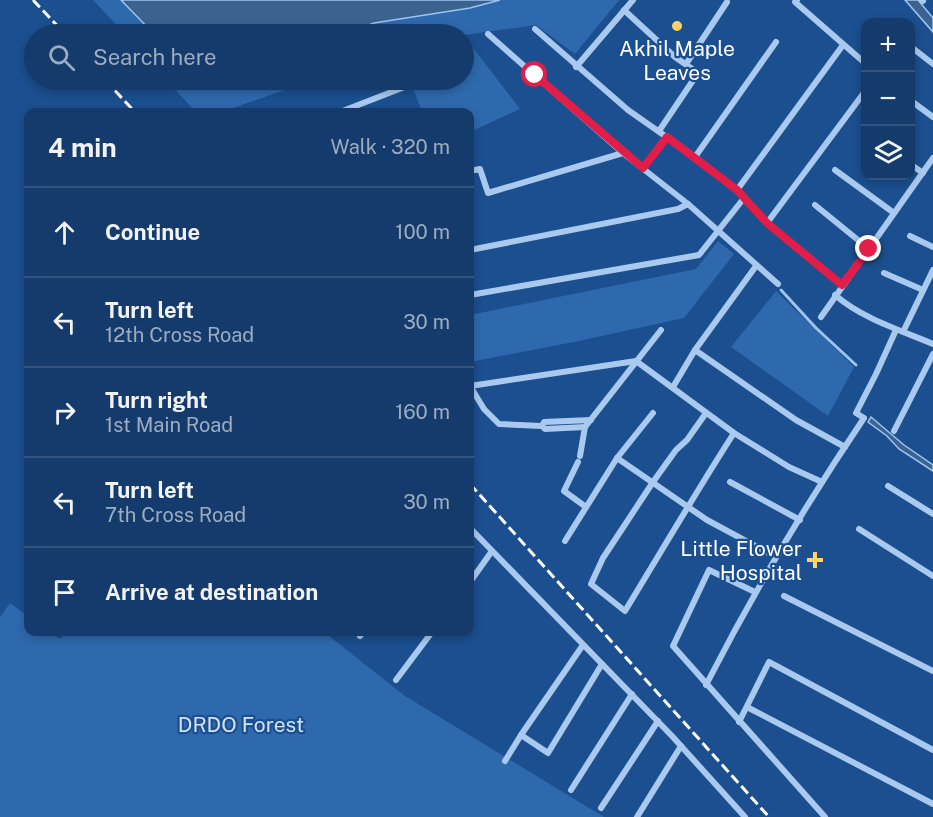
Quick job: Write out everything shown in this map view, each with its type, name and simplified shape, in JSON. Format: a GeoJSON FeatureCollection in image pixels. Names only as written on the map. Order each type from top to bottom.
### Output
{"type":"FeatureCollection","features":[{"type":"Feature","properties":{"kind":"street"},"geometry":{"type":"LineString","coordinates":[[576,67],[633,0]]}},
{"type":"Feature","properties":{"kind":"street"},"geometry":{"type":"LineString","coordinates":[[797,0],[795,2],[861,60]]}},
{"type":"Feature","properties":{"kind":"street"},"geometry":{"type":"LineString","coordinates":[[686,64],[728,2]]}},
{"type":"Feature","properties":{"kind":"street"},"geometry":{"type":"LineString","coordinates":[[624,10],[675,57],[698,73],[659,131]]}},
{"type":"Feature","properties":{"kind":"street"},"geometry":{"type":"LineString","coordinates":[[535,29],[628,110],[737,190],[767,223],[842,285]]}},
{"type":"Feature","properties":{"kind":"street"},"geometry":{"type":"LineString","coordinates":[[488,34],[623,153],[688,204],[778,284]]}},
{"type":"Feature","properties":{"kind":"street"},"geometry":{"type":"LineString","coordinates":[[695,157],[776,42]]}},
{"type":"Feature","properties":{"kind":"street"},"geometry":{"type":"LineString","coordinates":[[737,190],[843,45]]}},
{"type":"Feature","properties":{"kind":"street"},"geometry":{"type":"LineString","coordinates":[[915,50],[933,63]]}},
{"type":"Feature","properties":{"kind":"street"},"geometry":{"type":"LineString","coordinates":[[350,108],[397,90]]}},
{"type":"Feature","properties":{"kind":"street"},"geometry":{"type":"LineString","coordinates":[[767,223],[861,97]]}},
{"type":"Feature","properties":{"kind":"street"},"geometry":{"type":"LineString","coordinates":[[915,104],[933,117]]}},
{"type":"Feature","properties":{"kind":"street"},"geometry":{"type":"LineString","coordinates":[[643,168],[667,137]]}},
{"type":"Feature","properties":{"kind":"street"},"geometry":{"type":"LineString","coordinates":[[474,170],[480,168],[488,193],[623,153]]}},
{"type":"Feature","properties":{"kind":"street"},"geometry":{"type":"LineString","coordinates":[[821,317],[933,158]]}},
{"type":"Feature","properties":{"kind":"street"},"geometry":{"type":"LineString","coordinates":[[915,167],[923,173]]}},
{"type":"Feature","properties":{"kind":"street"},"geometry":{"type":"LineString","coordinates":[[835,170],[894,213]]}},
{"type":"Feature","properties":{"kind":"street"},"geometry":{"type":"LineString","coordinates":[[474,294],[699,255],[744,198]]}},
{"type":"Feature","properties":{"kind":"street"},"geometry":{"type":"LineString","coordinates":[[474,248],[678,209],[688,204]]}},
{"type":"Feature","properties":{"kind":"street"},"geometry":{"type":"LineString","coordinates":[[815,205],[869,249]]}},
{"type":"Feature","properties":{"kind":"street"},"geometry":{"type":"LineString","coordinates":[[910,236],[933,247]]}},
{"type":"Feature","properties":{"kind":"street"},"geometry":{"type":"LineString","coordinates":[[673,387],[695,350],[756,266]]}},
{"type":"Feature","properties":{"kind":"street"},"geometry":{"type":"LineString","coordinates":[[706,686],[755,592],[864,418],[856,413],[933,270]]}},
{"type":"Feature","properties":{"kind":"street"},"geometry":{"type":"LineString","coordinates":[[884,273],[923,290]]}},
{"type":"Feature","properties":{"kind":"street"},"geometry":{"type":"LineString","coordinates":[[836,295],[849,307],[933,344]]}},
{"type":"Feature","properties":{"kind":"street"},"geometry":{"type":"LineString","coordinates":[[586,507],[564,491],[579,459],[585,427],[661,330]]}},
{"type":"Feature","properties":{"kind":"street"},"geometry":{"type":"LineString","coordinates":[[695,350],[796,420],[845,447]]}},
{"type":"Feature","properties":{"kind":"street"},"geometry":{"type":"LineString","coordinates":[[894,431],[933,354]]}},
{"type":"Feature","properties":{"kind":"street"},"geometry":{"type":"LineString","coordinates":[[474,385],[636,361],[734,434],[822,483]]}},
{"type":"Feature","properties":{"kind":"street"},"geometry":{"type":"LineString","coordinates":[[474,392],[484,408],[499,424],[542,426],[545,429],[585,427]]}},
{"type":"Feature","properties":{"kind":"street"},"geometry":{"type":"LineString","coordinates":[[565,541],[617,458],[653,413]]}},
{"type":"Feature","properties":{"kind":"street"},"geometry":{"type":"LineString","coordinates":[[706,413],[653,482],[603,558],[591,584],[625,611],[687,506],[734,434]]}},
{"type":"Feature","properties":{"kind":"street"},"geometry":{"type":"LineString","coordinates":[[542,426],[544,422],[591,420]]}},
{"type":"Feature","properties":{"kind":"street"},"geometry":{"type":"LineString","coordinates":[[617,458],[707,520],[776,557]]}},
{"type":"Feature","properties":{"kind":"street"},"geometry":{"type":"LineString","coordinates":[[730,482],[800,520]]}},
{"type":"Feature","properties":{"kind":"street"},"geometry":{"type":"LineString","coordinates":[[888,486],[933,514]]}},
{"type":"Feature","properties":{"kind":"street"},"geometry":{"type":"LineString","coordinates":[[860,529],[933,576]]}},
{"type":"Feature","properties":{"kind":"street"},"geometry":{"type":"LineString","coordinates":[[474,532],[658,721],[745,817]]}},
{"type":"Feature","properties":{"kind":"street"},"geometry":{"type":"LineString","coordinates":[[474,576],[492,551]]}},
{"type":"Feature","properties":{"kind":"street"},"geometry":{"type":"LineString","coordinates":[[755,592],[709,570],[673,646],[706,686],[825,817]]}},
{"type":"Feature","properties":{"kind":"street"},"geometry":{"type":"LineString","coordinates":[[784,596],[933,671]]}},
{"type":"Feature","properties":{"kind":"street"},"geometry":{"type":"LineString","coordinates":[[396,680],[429,636]]}},
{"type":"Feature","properties":{"kind":"street"},"geometry":{"type":"LineString","coordinates":[[505,760],[583,645]]}},
{"type":"Feature","properties":{"kind":"street"},"geometry":{"type":"LineString","coordinates":[[739,722],[770,663],[933,750]]}},
{"type":"Feature","properties":{"kind":"street"},"geometry":{"type":"LineString","coordinates":[[521,735],[548,753],[602,664]]}},
{"type":"Feature","properties":{"kind":"street"},"geometry":{"type":"LineString","coordinates":[[571,790],[632,694]]}},
{"type":"Feature","properties":{"kind":"street"},"geometry":{"type":"LineString","coordinates":[[747,707],[933,804]]}},
{"type":"Feature","properties":{"kind":"street"},"geometry":{"type":"LineString","coordinates":[[601,808],[658,721]]}},
{"type":"Feature","properties":{"kind":"street"},"geometry":{"type":"LineString","coordinates":[[637,817],[681,746]]}},
{"type":"Feature","properties":{"kind":"green space"},"geometry":{"type":"Polygon","coordinates":[[[93,0],[121,0],[144,24],[116,24],[93,0]]]}},
{"type":"Feature","properties":{"kind":"green space"},"geometry":{"type":"Polygon","coordinates":[[[500,0],[619,0],[575,54],[536,25],[474,34],[474,24],[371,24],[470,8],[500,0]]]}},
{"type":"Feature","properties":{"kind":"green space"},"geometry":{"type":"Polygon","coordinates":[[[474,49],[520,109],[474,130],[474,108],[420,108],[414,90],[474,90],[474,49]]]}},
{"type":"Feature","properties":{"kind":"green space"},"geometry":{"type":"Polygon","coordinates":[[[175,90],[285,90],[233,108],[192,108],[175,90]]]}},
{"type":"Feature","properties":{"kind":"green space"},"geometry":{"type":"Polygon","coordinates":[[[718,241],[734,254],[684,318],[474,361],[474,314],[696,269],[718,241]]]}},
{"type":"Feature","properties":{"kind":"green space"},"geometry":{"type":"Polygon","coordinates":[[[776,291],[854,367],[828,416],[731,347],[776,291]]]}},
{"type":"Feature","properties":{"kind":"green space","name":"DRDO Forest"},"geometry":{"type":"Polygon","coordinates":[[[10,603],[24,613],[24,636],[55,636],[60,639],[63,636],[329,636],[405,696],[604,817],[0,817],[0,617],[10,603]]]}},
{"type":"Feature","properties":{"kind":"shaded area"},"geometry":{"type":"Polygon","coordinates":[[[121,0],[500,0],[470,8],[371,24],[144,24],[121,0]]]}},
{"type":"Feature","properties":{"kind":"shaded area"},"geometry":{"type":"Polygon","coordinates":[[[905,0],[918,0],[933,18],[933,32],[905,0]]]}},
{"type":"Feature","properties":{"kind":"shaded area"},"geometry":{"type":"Polygon","coordinates":[[[871,417],[904,445],[933,465],[933,471],[899,449],[887,436],[868,422],[871,417]]]}},
{"type":"Feature","properties":{"kind":"waterway"},"geometry":{"type":"LineString","coordinates":[[781,290],[816,328],[856,365]]}},
{"type":"Feature","properties":{"kind":"railway"},"geometry":{"type":"LineString","coordinates":[[33,0],[56,24]]}},
{"type":"Feature","properties":{"kind":"railway"},"geometry":{"type":"LineString","coordinates":[[114,90],[131,108]]}},
{"type":"Feature","properties":{"kind":"railway"},"geometry":{"type":"LineString","coordinates":[[474,488],[769,817]]}},
{"type":"Feature","properties":{"kind":"place","name":"Akhil Maple Leaves"},"geometry":{"type":"Point","coordinates":[677,26]}},
{"type":"Feature","properties":{"kind":"place","name":"Little Flower Hospital"},"geometry":{"type":"Point","coordinates":[815,560]}},
{"type":"Feature","properties":{"kind":"route"},"geometry":{"type":"LineString","coordinates":[[535,75],[643,168],[667,137],[737,190],[767,223],[842,285],[869,249]]}}]}
